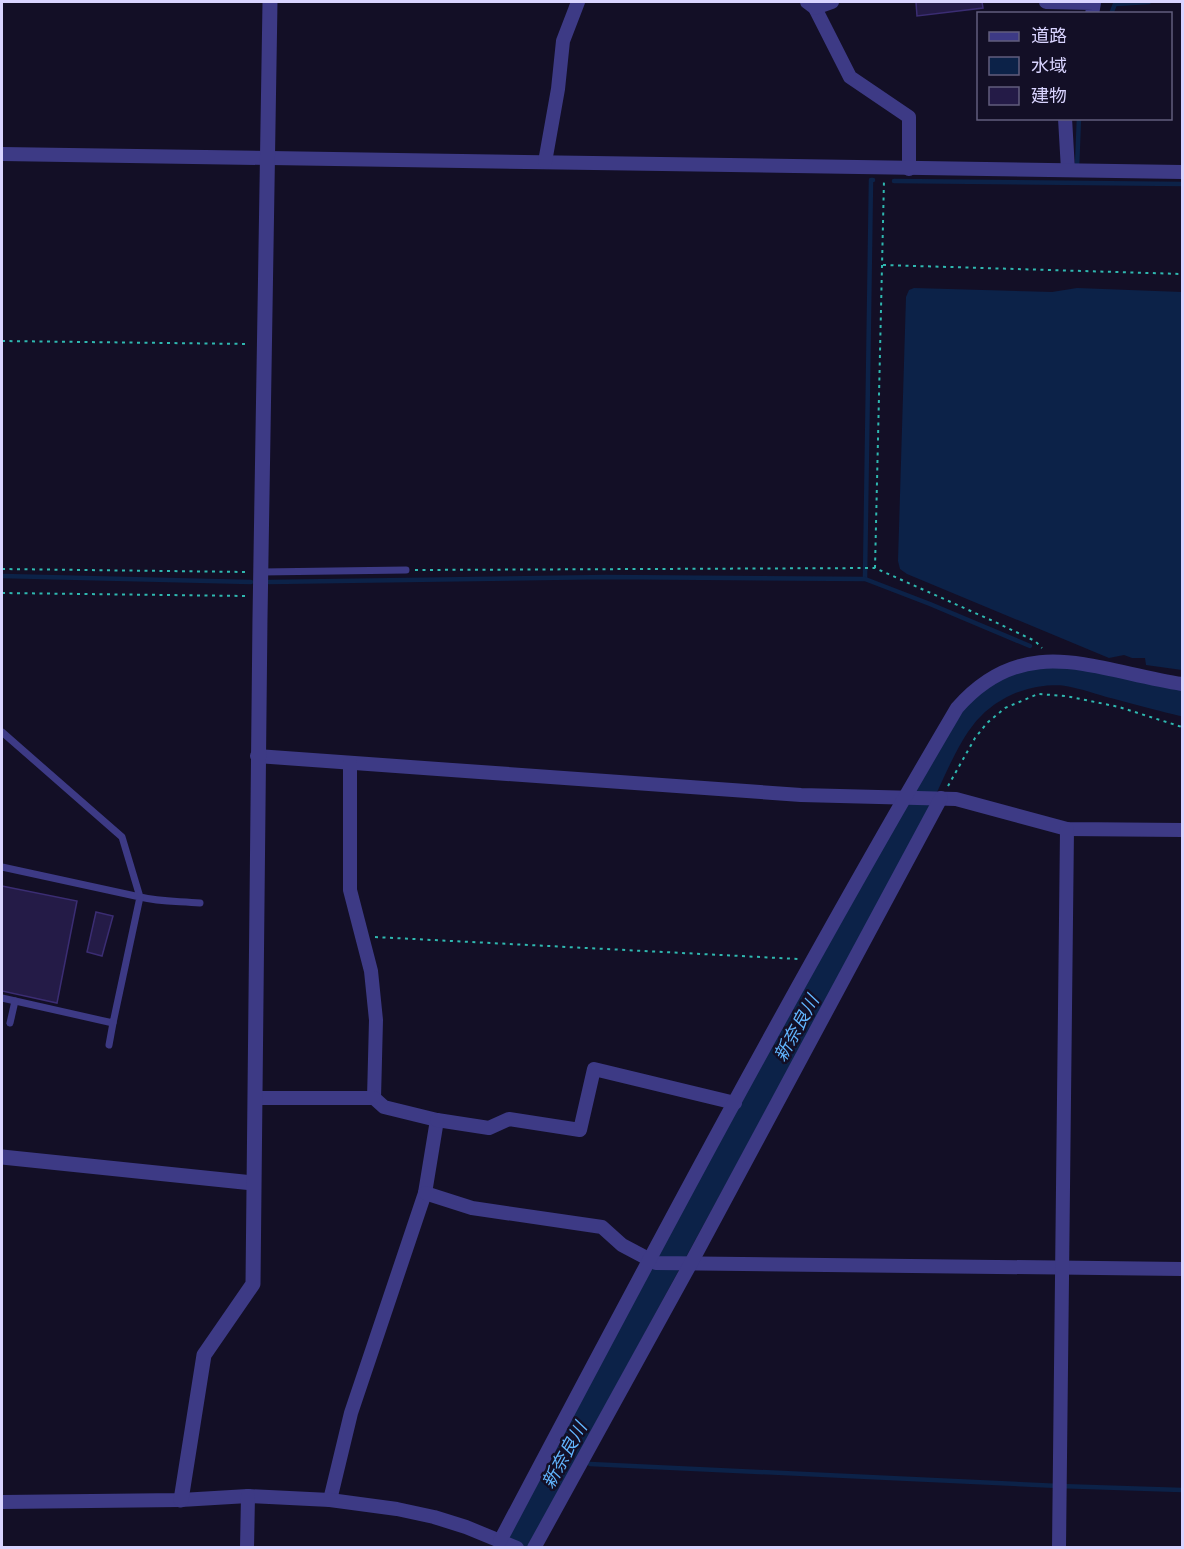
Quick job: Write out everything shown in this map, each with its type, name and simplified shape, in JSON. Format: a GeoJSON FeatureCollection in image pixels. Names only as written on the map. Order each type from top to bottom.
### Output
{"type":"FeatureCollection","features":[{"type":"Feature","properties":{"kind":"street"},"geometry":{"type":"LineString","coordinates":[[181,1500],[204,1355],[253,1284],[257,756],[262,572],[270,2]]}},
{"type":"Feature","properties":{"kind":"street"},"geometry":{"type":"LineString","coordinates":[[545,162],[558,89],[560,55],[578,2]]}},
{"type":"Feature","properties":{"kind":"street"},"geometry":{"type":"LineString","coordinates":[[832,2],[811,5],[850,77],[909,117],[909,169]]}},
{"type":"Feature","properties":{"kind":"street"},"geometry":{"type":"LineString","coordinates":[[1046,2],[1094,3],[1092,12]]}},
{"type":"Feature","properties":{"kind":"street"},"geometry":{"type":"LineString","coordinates":[[1065,120],[1068,170]]}},
{"type":"Feature","properties":{"kind":"street"},"geometry":{"type":"LineString","coordinates":[[2,154],[1182,172]]}},
{"type":"Feature","properties":{"kind":"street"},"geometry":{"type":"LineString","coordinates":[[2,1502],[181,1500],[248,1496],[330,1500],[397,1509],[434,1517],[507,1543],[735,1103],[813,960],[908,798],[957,708],[972,691],[988,679],[1012,667],[1053,660],[1182,684]]}},
{"type":"Feature","properties":{"kind":"street"},"geometry":{"type":"LineString","coordinates":[[257,756],[801,795],[956,799],[1067,829],[1182,830]]}},
{"type":"Feature","properties":{"kind":"street"},"geometry":{"type":"LineString","coordinates":[[350,763],[350,890],[371,971],[375,1010],[374,1098]]}},
{"type":"Feature","properties":{"kind":"street"},"geometry":{"type":"LineString","coordinates":[[534,1548],[938,798]]}},
{"type":"Feature","properties":{"kind":"street"},"geometry":{"type":"LineString","coordinates":[[1059,1548],[1067,829]]}},
{"type":"Feature","properties":{"kind":"street"},"geometry":{"type":"LineString","coordinates":[[255,1098],[374,1098],[384,1107],[437,1120],[489,1128],[509,1119],[580,1130],[594,1070],[735,1103]]}},
{"type":"Feature","properties":{"kind":"street"},"geometry":{"type":"LineString","coordinates":[[330,1500],[351,1413],[425,1193],[437,1120]]}},
{"type":"Feature","properties":{"kind":"street"},"geometry":{"type":"LineString","coordinates":[[2,1157],[253,1183]]}},
{"type":"Feature","properties":{"kind":"street"},"geometry":{"type":"LineString","coordinates":[[425,1193],[472,1208],[602,1227],[622,1245],[652,1261],[1062,1269],[1182,1269]]}},
{"type":"Feature","properties":{"kind":"street"},"geometry":{"type":"LineString","coordinates":[[247,1548],[248,1496]]}},
{"type":"Feature","properties":{"kind":"lane"},"geometry":{"type":"LineString","coordinates":[[262,572],[406,570]]}},
{"type":"Feature","properties":{"kind":"lane"},"geometry":{"type":"LineString","coordinates":[[2,732],[122,837],[140,897],[109,1045]]}},
{"type":"Feature","properties":{"kind":"lane"},"geometry":{"type":"LineString","coordinates":[[2,867],[164,902],[175,900],[200,903]]}},
{"type":"Feature","properties":{"kind":"lane"},"geometry":{"type":"LineString","coordinates":[[2,998],[113,1023]]}},
{"type":"Feature","properties":{"kind":"lane"},"geometry":{"type":"LineString","coordinates":[[10,1023],[15,1001]]}},
{"type":"Feature","properties":{"kind":"path"},"geometry":{"type":"LineString","coordinates":[[875,568],[884,168]]}},
{"type":"Feature","properties":{"kind":"path"},"geometry":{"type":"LineString","coordinates":[[882,265],[1182,274]]}},
{"type":"Feature","properties":{"kind":"path"},"geometry":{"type":"LineString","coordinates":[[2,340],[264,344]]}},
{"type":"Feature","properties":{"kind":"path"},"geometry":{"type":"LineString","coordinates":[[406,570],[875,568],[1035,641],[1053,660]]}},
{"type":"Feature","properties":{"kind":"path"},"geometry":{"type":"LineString","coordinates":[[2,569],[262,572]]}},
{"type":"Feature","properties":{"kind":"path"},"geometry":{"type":"LineString","coordinates":[[2,593],[261,597]]}},
{"type":"Feature","properties":{"kind":"path"},"geometry":{"type":"LineString","coordinates":[[938,798],[975,738],[987,723],[1005,708],[1038,694],[1059,695],[1119,707],[1182,727]]}},
{"type":"Feature","properties":{"kind":"path"},"geometry":{"type":"LineString","coordinates":[[361,936],[813,960]]}},
{"type":"Feature","properties":{"kind":"water"},"geometry":{"type":"Polygon","coordinates":[[[914,288],[1052,292],[1077,288],[1182,292],[1182,670],[1146,665],[1145,658],[1132,658],[1124,655],[1109,658],[907,574],[900,569],[898,561],[906,297],[909,290],[914,288]]]}},
{"type":"Feature","properties":{"kind":"building"},"geometry":{"type":"Polygon","coordinates":[[[916,2],[982,2],[983,8],[917,16],[916,2]]]}},
{"type":"Feature","properties":{"kind":"building"},"geometry":{"type":"Polygon","coordinates":[[[2,886],[77,901],[57,1003],[2,991],[2,886]]]}},
{"type":"Feature","properties":{"kind":"building"},"geometry":{"type":"Polygon","coordinates":[[[96,912],[113,916],[102,956],[87,952],[96,912]]]}},
{"type":"Feature","properties":{"kind":"waterway"},"geometry":{"type":"LineString","coordinates":[[1112,12],[1115,4],[1149,2]]}},
{"type":"Feature","properties":{"kind":"waterway"},"geometry":{"type":"LineString","coordinates":[[1077,167],[1079,120]]}},
{"type":"Feature","properties":{"kind":"waterway"},"geometry":{"type":"LineString","coordinates":[[865,579],[871,180],[873,180]]}},
{"type":"Feature","properties":{"kind":"waterway"},"geometry":{"type":"LineString","coordinates":[[894,181],[1182,184]]}},
{"type":"Feature","properties":{"kind":"waterway"},"geometry":{"type":"LineString","coordinates":[[2,576],[251,582]]}},
{"type":"Feature","properties":{"kind":"waterway"},"geometry":{"type":"LineString","coordinates":[[269,582],[606,577],[865,579],[1030,646]]}},
{"type":"Feature","properties":{"kind":"waterway","name":"新奈良川"},"geometry":{"type":"LineString","coordinates":[[513,1548],[916,807],[945,745],[966,713],[976,702],[1000,686],[1028,676],[1058,672],[1182,703]]}},
{"type":"Feature","properties":{"kind":"waterway"},"geometry":{"type":"LineString","coordinates":[[590,1464],[1182,1490]]}}]}
